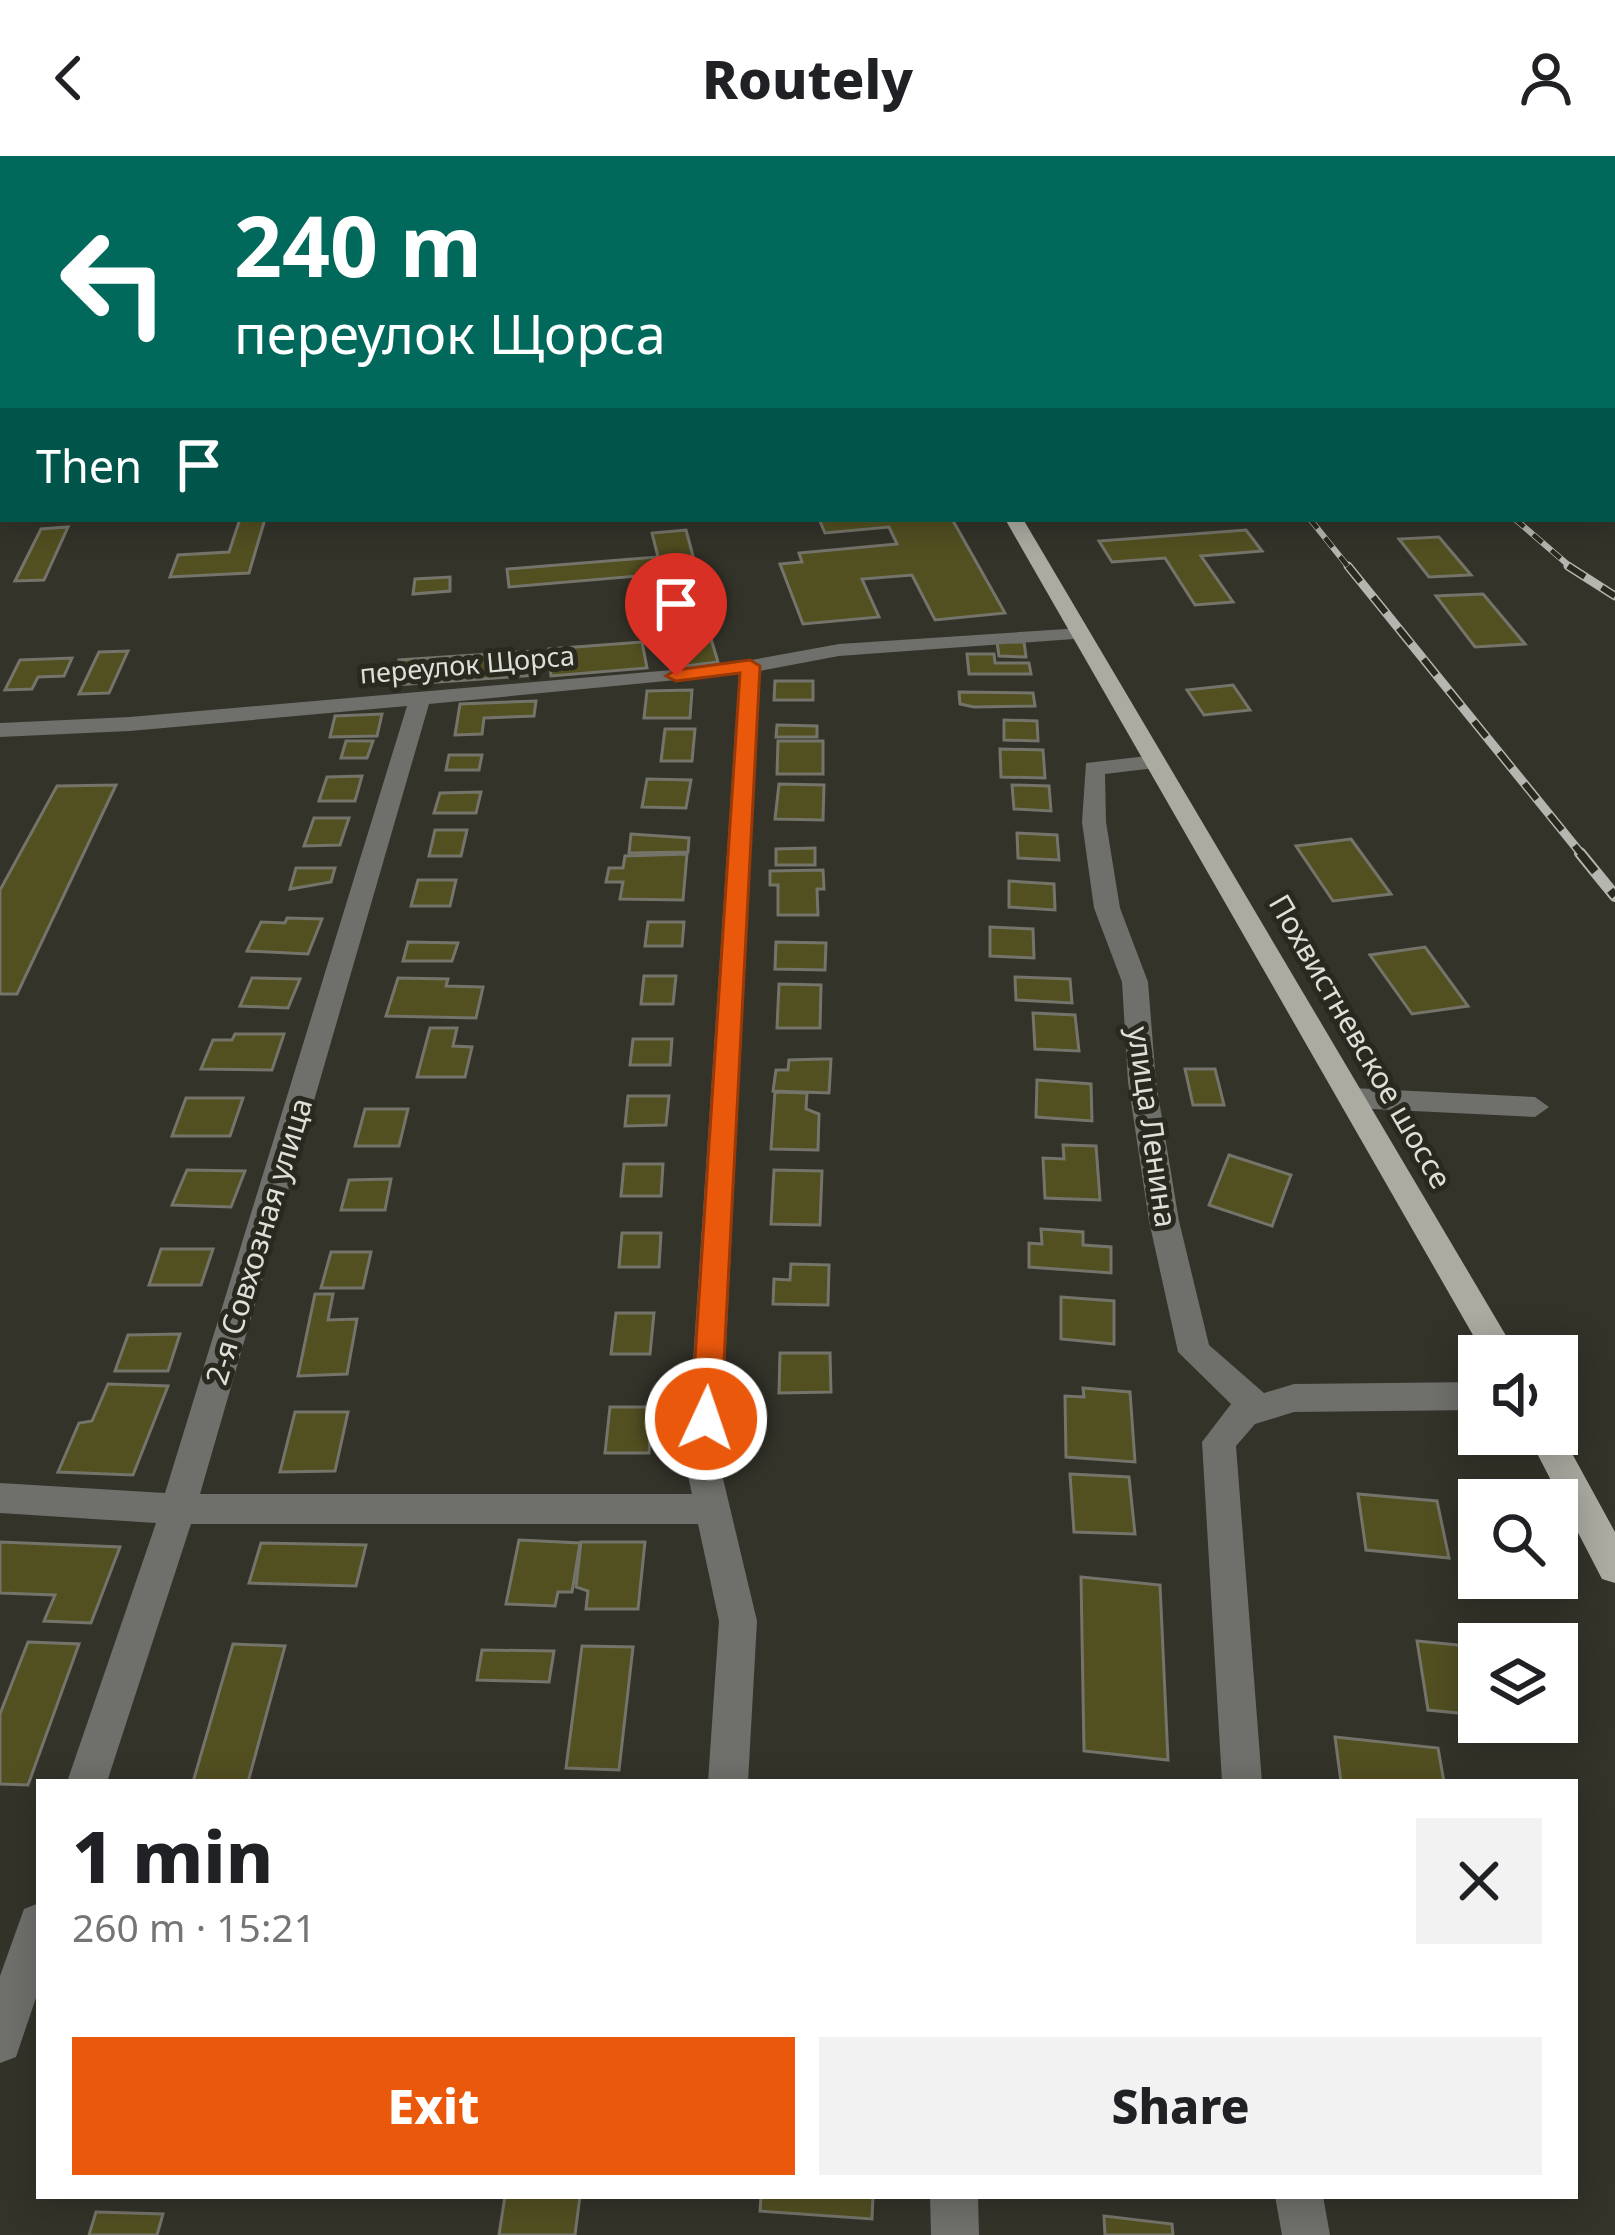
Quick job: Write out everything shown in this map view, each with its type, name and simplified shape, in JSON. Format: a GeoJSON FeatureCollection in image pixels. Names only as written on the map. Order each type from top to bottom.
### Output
{"type":"FeatureCollection","features":[{"type":"Feature","properties":{"kind":"main road"},"geometry":{"type":"LineString","coordinates":[[1016,522],[1156,762]]}},
{"type":"Feature","properties":{"kind":"main road","name":"Похвистневское шоссе"},"geometry":{"type":"LineString","coordinates":[[1156,762],[1490,1335]]}},
{"type":"Feature","properties":{"kind":"main road"},"geometry":{"type":"LineString","coordinates":[[1555,1455],[1615,1567]]}},
{"type":"Feature","properties":{"kind":"street","name":"переулок Щорса"},"geometry":{"type":"LineString","coordinates":[[0,730],[130,724],[750,666],[839,650],[1081,634]]}},
{"type":"Feature","properties":{"kind":"street"},"geometry":{"type":"LineString","coordinates":[[728,1779],[738,1621],[703,1466],[750,666]]}},
{"type":"Feature","properties":{"kind":"street","name":"2-я Совхозная улица"},"geometry":{"type":"LineString","coordinates":[[88,1779],[178,1509],[420,698]]}},
{"type":"Feature","properties":{"kind":"street","name":"улица Ленина"},"geometry":{"type":"LineString","coordinates":[[1156,762],[1094,768],[1094,822],[1107,908],[1135,982],[1142,1082],[1164,1221],[1194,1352],[1259,1409]]}},
{"type":"Feature","properties":{"kind":"street"},"geometry":{"type":"LineString","coordinates":[[1352,1098],[1535,1107]]}},
{"type":"Feature","properties":{"kind":"street"},"geometry":{"type":"LineString","coordinates":[[1242,1779],[1219,1442],[1244,1413],[1294,1398],[1458,1396]]}},
{"type":"Feature","properties":{"kind":"street"},"geometry":{"type":"LineString","coordinates":[[0,1498],[178,1509],[713,1509]]}},
{"type":"Feature","properties":{"kind":"street"},"geometry":{"type":"LineString","coordinates":[[0,2041],[36,1933]]}},
{"type":"Feature","properties":{"kind":"street"},"geometry":{"type":"LineString","coordinates":[[954,2199],[955,2235]]}},
{"type":"Feature","properties":{"kind":"street"},"geometry":{"type":"LineString","coordinates":[[1300,2199],[1306,2235]]}},
{"type":"Feature","properties":{"kind":"building"},"geometry":{"type":"Polygon","coordinates":[[[239,522],[264,522],[249,573],[170,577],[178,555],[229,552],[239,522]]]}},
{"type":"Feature","properties":{"kind":"building"},"geometry":{"type":"Polygon","coordinates":[[[820,522],[954,522],[1005,613],[935,620],[912,575],[862,579],[879,617],[803,624],[780,564],[802,562],[799,553],[897,544],[889,527],[825,533],[820,522]]]}},
{"type":"Feature","properties":{"kind":"building"},"geometry":{"type":"Polygon","coordinates":[[[68,527],[44,580],[15,581],[41,529],[68,527]]]}},
{"type":"Feature","properties":{"kind":"building"},"geometry":{"type":"Polygon","coordinates":[[[686,530],[697,571],[509,587],[507,569],[658,557],[652,533],[686,530]]]}},
{"type":"Feature","properties":{"kind":"building"},"geometry":{"type":"Polygon","coordinates":[[[1246,530],[1262,551],[1201,556],[1233,602],[1195,605],[1165,558],[1112,562],[1099,541],[1246,530]]]}},
{"type":"Feature","properties":{"kind":"building"},"geometry":{"type":"Polygon","coordinates":[[[1439,537],[1471,575],[1429,577],[1399,539],[1439,537]]]}},
{"type":"Feature","properties":{"kind":"building"},"geometry":{"type":"Polygon","coordinates":[[[450,577],[450,591],[413,594],[415,579],[450,577]]]}},
{"type":"Feature","properties":{"kind":"building"},"geometry":{"type":"Polygon","coordinates":[[[1483,594],[1525,644],[1475,647],[1436,596],[1483,594]]]}},
{"type":"Feature","properties":{"kind":"building"},"geometry":{"type":"Polygon","coordinates":[[[708,629],[718,662],[678,667],[668,633],[708,629]]]}},
{"type":"Feature","properties":{"kind":"building"},"geometry":{"type":"Polygon","coordinates":[[[642,642],[647,668],[551,676],[549,649],[642,642]]]}},
{"type":"Feature","properties":{"kind":"building"},"geometry":{"type":"Polygon","coordinates":[[[997,642],[1024,642],[1026,657],[999,656],[997,642]]]}},
{"type":"Feature","properties":{"kind":"building"},"geometry":{"type":"Polygon","coordinates":[[[128,651],[109,693],[79,694],[99,652],[128,651]]]}},
{"type":"Feature","properties":{"kind":"building"},"geometry":{"type":"Polygon","coordinates":[[[536,651],[537,675],[397,685],[399,660],[536,651]]]}},
{"type":"Feature","properties":{"kind":"building"},"geometry":{"type":"Polygon","coordinates":[[[967,654],[994,654],[995,663],[1029,663],[1031,674],[969,674],[967,654]]]}},
{"type":"Feature","properties":{"kind":"building"},"geometry":{"type":"Polygon","coordinates":[[[72,658],[64,676],[38,677],[32,689],[5,690],[20,660],[72,658]]]}},
{"type":"Feature","properties":{"kind":"building"},"geometry":{"type":"Polygon","coordinates":[[[775,681],[813,681],[813,700],[774,700],[775,681]]]}},
{"type":"Feature","properties":{"kind":"building"},"geometry":{"type":"Polygon","coordinates":[[[1233,685],[1250,710],[1204,715],[1187,690],[1233,685]]]}},
{"type":"Feature","properties":{"kind":"building"},"geometry":{"type":"Polygon","coordinates":[[[692,690],[690,718],[644,718],[647,691],[692,690]]]}},
{"type":"Feature","properties":{"kind":"building"},"geometry":{"type":"Polygon","coordinates":[[[959,692],[1033,693],[1035,706],[974,707],[960,704],[959,692]]]}},
{"type":"Feature","properties":{"kind":"building"},"geometry":{"type":"Polygon","coordinates":[[[536,701],[534,716],[484,718],[482,734],[455,735],[460,704],[536,701]]]}},
{"type":"Feature","properties":{"kind":"building"},"geometry":{"type":"Polygon","coordinates":[[[382,714],[377,736],[330,737],[335,716],[382,714]]]}},
{"type":"Feature","properties":{"kind":"building"},"geometry":{"type":"Polygon","coordinates":[[[1004,720],[1037,721],[1038,741],[1004,740],[1004,720]]]}},
{"type":"Feature","properties":{"kind":"building"},"geometry":{"type":"Polygon","coordinates":[[[777,725],[817,726],[817,737],[776,737],[777,725]]]}},
{"type":"Feature","properties":{"kind":"building"},"geometry":{"type":"Polygon","coordinates":[[[665,729],[695,729],[692,761],[661,761],[665,729]]]}},
{"type":"Feature","properties":{"kind":"building"},"geometry":{"type":"Polygon","coordinates":[[[346,741],[373,741],[367,758],[341,758],[346,741]]]}},
{"type":"Feature","properties":{"kind":"building"},"geometry":{"type":"Polygon","coordinates":[[[778,741],[823,741],[823,774],[777,774],[778,741]]]}},
{"type":"Feature","properties":{"kind":"building"},"geometry":{"type":"Polygon","coordinates":[[[1000,749],[1043,750],[1045,778],[1001,777],[1000,749]]]}},
{"type":"Feature","properties":{"kind":"building"},"geometry":{"type":"Polygon","coordinates":[[[449,755],[482,755],[479,770],[446,770],[449,755]]]}},
{"type":"Feature","properties":{"kind":"building"},"geometry":{"type":"Polygon","coordinates":[[[362,776],[355,801],[319,801],[327,777],[362,776]]]}},
{"type":"Feature","properties":{"kind":"building"},"geometry":{"type":"Polygon","coordinates":[[[647,779],[691,780],[686,808],[642,807],[647,779]]]}},
{"type":"Feature","properties":{"kind":"building"},"geometry":{"type":"Polygon","coordinates":[[[779,784],[824,785],[823,820],[775,819],[779,784]]]}},
{"type":"Feature","properties":{"kind":"building"},"geometry":{"type":"Polygon","coordinates":[[[116,785],[17,994],[0,994],[0,890],[57,786],[116,785]]]}},
{"type":"Feature","properties":{"kind":"building"},"geometry":{"type":"Polygon","coordinates":[[[1012,785],[1049,786],[1051,811],[1014,809],[1012,785]]]}},
{"type":"Feature","properties":{"kind":"building"},"geometry":{"type":"Polygon","coordinates":[[[481,792],[476,813],[434,813],[440,793],[481,792]]]}},
{"type":"Feature","properties":{"kind":"building"},"geometry":{"type":"Polygon","coordinates":[[[314,818],[349,818],[340,845],[304,846],[314,818]]]}},
{"type":"Feature","properties":{"kind":"building"},"geometry":{"type":"Polygon","coordinates":[[[435,830],[467,830],[461,856],[429,856],[435,830]]]}},
{"type":"Feature","properties":{"kind":"building"},"geometry":{"type":"Polygon","coordinates":[[[1017,833],[1057,835],[1059,860],[1018,858],[1017,833]]]}},
{"type":"Feature","properties":{"kind":"building"},"geometry":{"type":"Polygon","coordinates":[[[631,834],[689,838],[688,852],[629,853],[631,834]]]}},
{"type":"Feature","properties":{"kind":"building"},"geometry":{"type":"Polygon","coordinates":[[[1351,839],[1391,894],[1333,901],[1296,846],[1351,839]]]}},
{"type":"Feature","properties":{"kind":"building"},"geometry":{"type":"Polygon","coordinates":[[[815,848],[815,865],[776,865],[776,849],[815,848]]]}},
{"type":"Feature","properties":{"kind":"building"},"geometry":{"type":"Polygon","coordinates":[[[687,854],[683,900],[620,899],[623,882],[606,882],[609,868],[623,868],[625,856],[687,854]]]}},
{"type":"Feature","properties":{"kind":"building"},"geometry":{"type":"Polygon","coordinates":[[[296,868],[335,868],[331,882],[290,889],[296,868]]]}},
{"type":"Feature","properties":{"kind":"building"},"geometry":{"type":"Polygon","coordinates":[[[823,870],[824,889],[817,889],[818,915],[778,915],[778,885],[770,885],[770,871],[823,870]]]}},
{"type":"Feature","properties":{"kind":"building"},"geometry":{"type":"Polygon","coordinates":[[[418,880],[456,880],[450,906],[411,906],[418,880]]]}},
{"type":"Feature","properties":{"kind":"building"},"geometry":{"type":"Polygon","coordinates":[[[1009,881],[1054,884],[1055,910],[1009,907],[1009,881]]]}},
{"type":"Feature","properties":{"kind":"building"},"geometry":{"type":"Polygon","coordinates":[[[287,918],[322,919],[308,954],[247,951],[261,922],[285,923],[287,918]]]}},
{"type":"Feature","properties":{"kind":"building"},"geometry":{"type":"Polygon","coordinates":[[[648,922],[684,922],[682,946],[645,946],[648,922]]]}},
{"type":"Feature","properties":{"kind":"building"},"geometry":{"type":"Polygon","coordinates":[[[990,927],[1033,929],[1034,958],[990,956],[990,927]]]}},
{"type":"Feature","properties":{"kind":"building"},"geometry":{"type":"Polygon","coordinates":[[[408,942],[458,943],[452,961],[403,961],[408,942]]]}},
{"type":"Feature","properties":{"kind":"building"},"geometry":{"type":"Polygon","coordinates":[[[776,942],[826,943],[825,970],[775,969],[776,942]]]}},
{"type":"Feature","properties":{"kind":"building"},"geometry":{"type":"Polygon","coordinates":[[[1425,947],[1468,1006],[1412,1014],[1370,955],[1425,947]]]}},
{"type":"Feature","properties":{"kind":"building"},"geometry":{"type":"Polygon","coordinates":[[[644,976],[676,976],[673,1004],[641,1004],[644,976]]]}},
{"type":"Feature","properties":{"kind":"building"},"geometry":{"type":"Polygon","coordinates":[[[1015,977],[1070,979],[1072,1003],[1016,1000],[1015,977]]]}},
{"type":"Feature","properties":{"kind":"building"},"geometry":{"type":"Polygon","coordinates":[[[252,978],[300,979],[288,1008],[240,1006],[252,978]]]}},
{"type":"Feature","properties":{"kind":"building"},"geometry":{"type":"Polygon","coordinates":[[[398,978],[448,979],[446,986],[483,987],[476,1018],[386,1016],[398,978]]]}},
{"type":"Feature","properties":{"kind":"building"},"geometry":{"type":"Polygon","coordinates":[[[779,984],[821,985],[820,1028],[777,1028],[779,984]]]}},
{"type":"Feature","properties":{"kind":"building"},"geometry":{"type":"Polygon","coordinates":[[[1033,1013],[1075,1015],[1079,1051],[1035,1049],[1033,1013]]]}},
{"type":"Feature","properties":{"kind":"building"},"geometry":{"type":"Polygon","coordinates":[[[430,1028],[457,1028],[453,1046],[472,1047],[465,1077],[417,1077],[430,1028]]]}},
{"type":"Feature","properties":{"kind":"building"},"geometry":{"type":"Polygon","coordinates":[[[235,1034],[284,1034],[272,1070],[201,1069],[213,1040],[232,1040],[235,1034]]]}},
{"type":"Feature","properties":{"kind":"building"},"geometry":{"type":"Polygon","coordinates":[[[633,1039],[672,1039],[670,1065],[630,1065],[633,1039]]]}},
{"type":"Feature","properties":{"kind":"building"},"geometry":{"type":"Polygon","coordinates":[[[831,1059],[829,1093],[773,1091],[776,1070],[788,1070],[789,1060],[831,1059]]]}},
{"type":"Feature","properties":{"kind":"building"},"geometry":{"type":"Polygon","coordinates":[[[1185,1069],[1215,1069],[1224,1105],[1193,1105],[1185,1069]]]}},
{"type":"Feature","properties":{"kind":"building"},"geometry":{"type":"Polygon","coordinates":[[[1037,1080],[1091,1084],[1092,1121],[1036,1117],[1037,1080]]]}},
{"type":"Feature","properties":{"kind":"building"},"geometry":{"type":"Polygon","coordinates":[[[775,1092],[807,1093],[806,1109],[819,1114],[818,1150],[771,1149],[775,1092]]]}},
{"type":"Feature","properties":{"kind":"building"},"geometry":{"type":"Polygon","coordinates":[[[628,1096],[669,1096],[666,1125],[625,1126],[628,1096]]]}},
{"type":"Feature","properties":{"kind":"building"},"geometry":{"type":"Polygon","coordinates":[[[186,1098],[243,1098],[230,1136],[172,1136],[186,1098]]]}},
{"type":"Feature","properties":{"kind":"building"},"geometry":{"type":"Polygon","coordinates":[[[365,1109],[408,1109],[399,1146],[355,1146],[365,1109]]]}},
{"type":"Feature","properties":{"kind":"building"},"geometry":{"type":"Polygon","coordinates":[[[1063,1145],[1096,1146],[1100,1200],[1045,1198],[1043,1158],[1064,1159],[1063,1145]]]}},
{"type":"Feature","properties":{"kind":"building"},"geometry":{"type":"Polygon","coordinates":[[[1229,1155],[1291,1175],[1272,1226],[1209,1205],[1229,1155]]]}},
{"type":"Feature","properties":{"kind":"building"},"geometry":{"type":"Polygon","coordinates":[[[624,1164],[663,1164],[661,1196],[621,1196],[624,1164]]]}},
{"type":"Feature","properties":{"kind":"building"},"geometry":{"type":"Polygon","coordinates":[[[187,1170],[245,1171],[231,1207],[172,1205],[187,1170]]]}},
{"type":"Feature","properties":{"kind":"building"},"geometry":{"type":"Polygon","coordinates":[[[774,1170],[822,1171],[820,1225],[771,1224],[774,1170]]]}},
{"type":"Feature","properties":{"kind":"building"},"geometry":{"type":"Polygon","coordinates":[[[391,1179],[385,1210],[341,1210],[349,1180],[391,1179]]]}},
{"type":"Feature","properties":{"kind":"building"},"geometry":{"type":"Polygon","coordinates":[[[1041,1229],[1083,1232],[1083,1245],[1111,1247],[1111,1273],[1029,1267],[1029,1243],[1042,1244],[1041,1229]]]}},
{"type":"Feature","properties":{"kind":"building"},"geometry":{"type":"Polygon","coordinates":[[[622,1233],[661,1233],[659,1267],[619,1267],[622,1233]]]}},
{"type":"Feature","properties":{"kind":"building"},"geometry":{"type":"Polygon","coordinates":[[[161,1249],[213,1249],[201,1285],[149,1285],[161,1249]]]}},
{"type":"Feature","properties":{"kind":"building"},"geometry":{"type":"Polygon","coordinates":[[[331,1252],[371,1252],[363,1288],[321,1288],[331,1252]]]}},
{"type":"Feature","properties":{"kind":"building"},"geometry":{"type":"Polygon","coordinates":[[[791,1264],[829,1265],[828,1305],[773,1304],[774,1279],[790,1280],[791,1264]]]}},
{"type":"Feature","properties":{"kind":"building"},"geometry":{"type":"Polygon","coordinates":[[[315,1294],[333,1294],[328,1320],[357,1319],[347,1374],[298,1376],[315,1294]]]}},
{"type":"Feature","properties":{"kind":"building"},"geometry":{"type":"Polygon","coordinates":[[[1061,1297],[1114,1301],[1114,1344],[1061,1339],[1061,1297]]]}},
{"type":"Feature","properties":{"kind":"building"},"geometry":{"type":"Polygon","coordinates":[[[616,1313],[654,1313],[650,1354],[611,1354],[616,1313]]]}},
{"type":"Feature","properties":{"kind":"building"},"geometry":{"type":"Polygon","coordinates":[[[180,1334],[168,1371],[115,1371],[128,1335],[180,1334]]]}},
{"type":"Feature","properties":{"kind":"building"},"geometry":{"type":"Polygon","coordinates":[[[780,1353],[830,1353],[831,1392],[779,1393],[780,1353]]]}},
{"type":"Feature","properties":{"kind":"building"},"geometry":{"type":"Polygon","coordinates":[[[108,1384],[168,1386],[133,1475],[58,1472],[79,1423],[92,1421],[108,1384]]]}},
{"type":"Feature","properties":{"kind":"building"},"geometry":{"type":"Polygon","coordinates":[[[1083,1388],[1130,1392],[1135,1462],[1066,1457],[1065,1396],[1084,1397],[1083,1388]]]}},
{"type":"Feature","properties":{"kind":"building"},"geometry":{"type":"Polygon","coordinates":[[[610,1407],[652,1407],[649,1453],[605,1453],[610,1407]]]}},
{"type":"Feature","properties":{"kind":"building"},"geometry":{"type":"Polygon","coordinates":[[[295,1412],[348,1412],[335,1471],[280,1472],[295,1412]]]}},
{"type":"Feature","properties":{"kind":"building"},"geometry":{"type":"Polygon","coordinates":[[[1070,1474],[1129,1477],[1135,1534],[1074,1532],[1070,1474]]]}},
{"type":"Feature","properties":{"kind":"building"},"geometry":{"type":"Polygon","coordinates":[[[1358,1494],[1437,1501],[1449,1558],[1366,1550],[1358,1494]]]}},
{"type":"Feature","properties":{"kind":"building"},"geometry":{"type":"Polygon","coordinates":[[[519,1540],[580,1543],[572,1592],[558,1592],[555,1606],[506,1604],[519,1540]]]}},
{"type":"Feature","properties":{"kind":"building"},"geometry":{"type":"Polygon","coordinates":[[[0,1542],[120,1547],[91,1623],[44,1621],[55,1595],[0,1593],[0,1542]]]}},
{"type":"Feature","properties":{"kind":"building"},"geometry":{"type":"Polygon","coordinates":[[[581,1542],[645,1542],[638,1609],[586,1609],[588,1591],[576,1587],[581,1542]]]}},
{"type":"Feature","properties":{"kind":"building"},"geometry":{"type":"Polygon","coordinates":[[[261,1543],[366,1545],[356,1586],[249,1583],[261,1543]]]}},
{"type":"Feature","properties":{"kind":"building"},"geometry":{"type":"Polygon","coordinates":[[[1081,1577],[1160,1585],[1168,1760],[1084,1751],[1081,1577]]]}},
{"type":"Feature","properties":{"kind":"building"},"geometry":{"type":"Polygon","coordinates":[[[1417,1641],[1458,1645],[1458,1713],[1428,1710],[1417,1641]]]}},
{"type":"Feature","properties":{"kind":"building"},"geometry":{"type":"Polygon","coordinates":[[[28,1642],[79,1644],[28,1785],[0,1784],[0,1714],[28,1642]]]}},
{"type":"Feature","properties":{"kind":"building"},"geometry":{"type":"Polygon","coordinates":[[[233,1644],[285,1646],[249,1779],[194,1779],[233,1644]]]}},
{"type":"Feature","properties":{"kind":"building"},"geometry":{"type":"Polygon","coordinates":[[[582,1646],[633,1647],[619,1770],[566,1768],[582,1646]]]}},
{"type":"Feature","properties":{"kind":"building"},"geometry":{"type":"Polygon","coordinates":[[[482,1650],[554,1651],[549,1682],[477,1680],[482,1650]]]}},
{"type":"Feature","properties":{"kind":"building"},"geometry":{"type":"Polygon","coordinates":[[[1335,1737],[1438,1748],[1443,1779],[1341,1779],[1335,1737]]]}},
{"type":"Feature","properties":{"kind":"building"},"geometry":{"type":"Polygon","coordinates":[[[505,2199],[580,2199],[575,2235],[499,2235],[505,2199]]]}},
{"type":"Feature","properties":{"kind":"building"},"geometry":{"type":"Polygon","coordinates":[[[761,2199],[873,2199],[872,2219],[760,2211],[761,2199]]]}},
{"type":"Feature","properties":{"kind":"building"},"geometry":{"type":"Polygon","coordinates":[[[96,2212],[163,2214],[157,2235],[89,2235],[96,2212]]]}},
{"type":"Feature","properties":{"kind":"building"},"geometry":{"type":"Polygon","coordinates":[[[1104,2216],[1172,2224],[1173,2235],[1105,2235],[1104,2216]]]}},
{"type":"Feature","properties":{"kind":"railway"},"geometry":{"type":"LineString","coordinates":[[1312,522],[1350,569]]}},
{"type":"Feature","properties":{"kind":"railway"},"geometry":{"type":"LineString","coordinates":[[1518,522],[1573,569]]}},
{"type":"Feature","properties":{"kind":"railway"},"geometry":{"type":"LineString","coordinates":[[1348,566],[1583,856]]}},
{"type":"Feature","properties":{"kind":"railway"},"geometry":{"type":"LineString","coordinates":[[1568,566],[1615,596]]}},
{"type":"Feature","properties":{"kind":"railway"},"geometry":{"type":"LineString","coordinates":[[1580,853],[1615,896]]}},
{"type":"Feature","properties":{"kind":"route"},"geometry":{"type":"LineString","coordinates":[[676,676],[750,666],[706,1419]]}}]}
